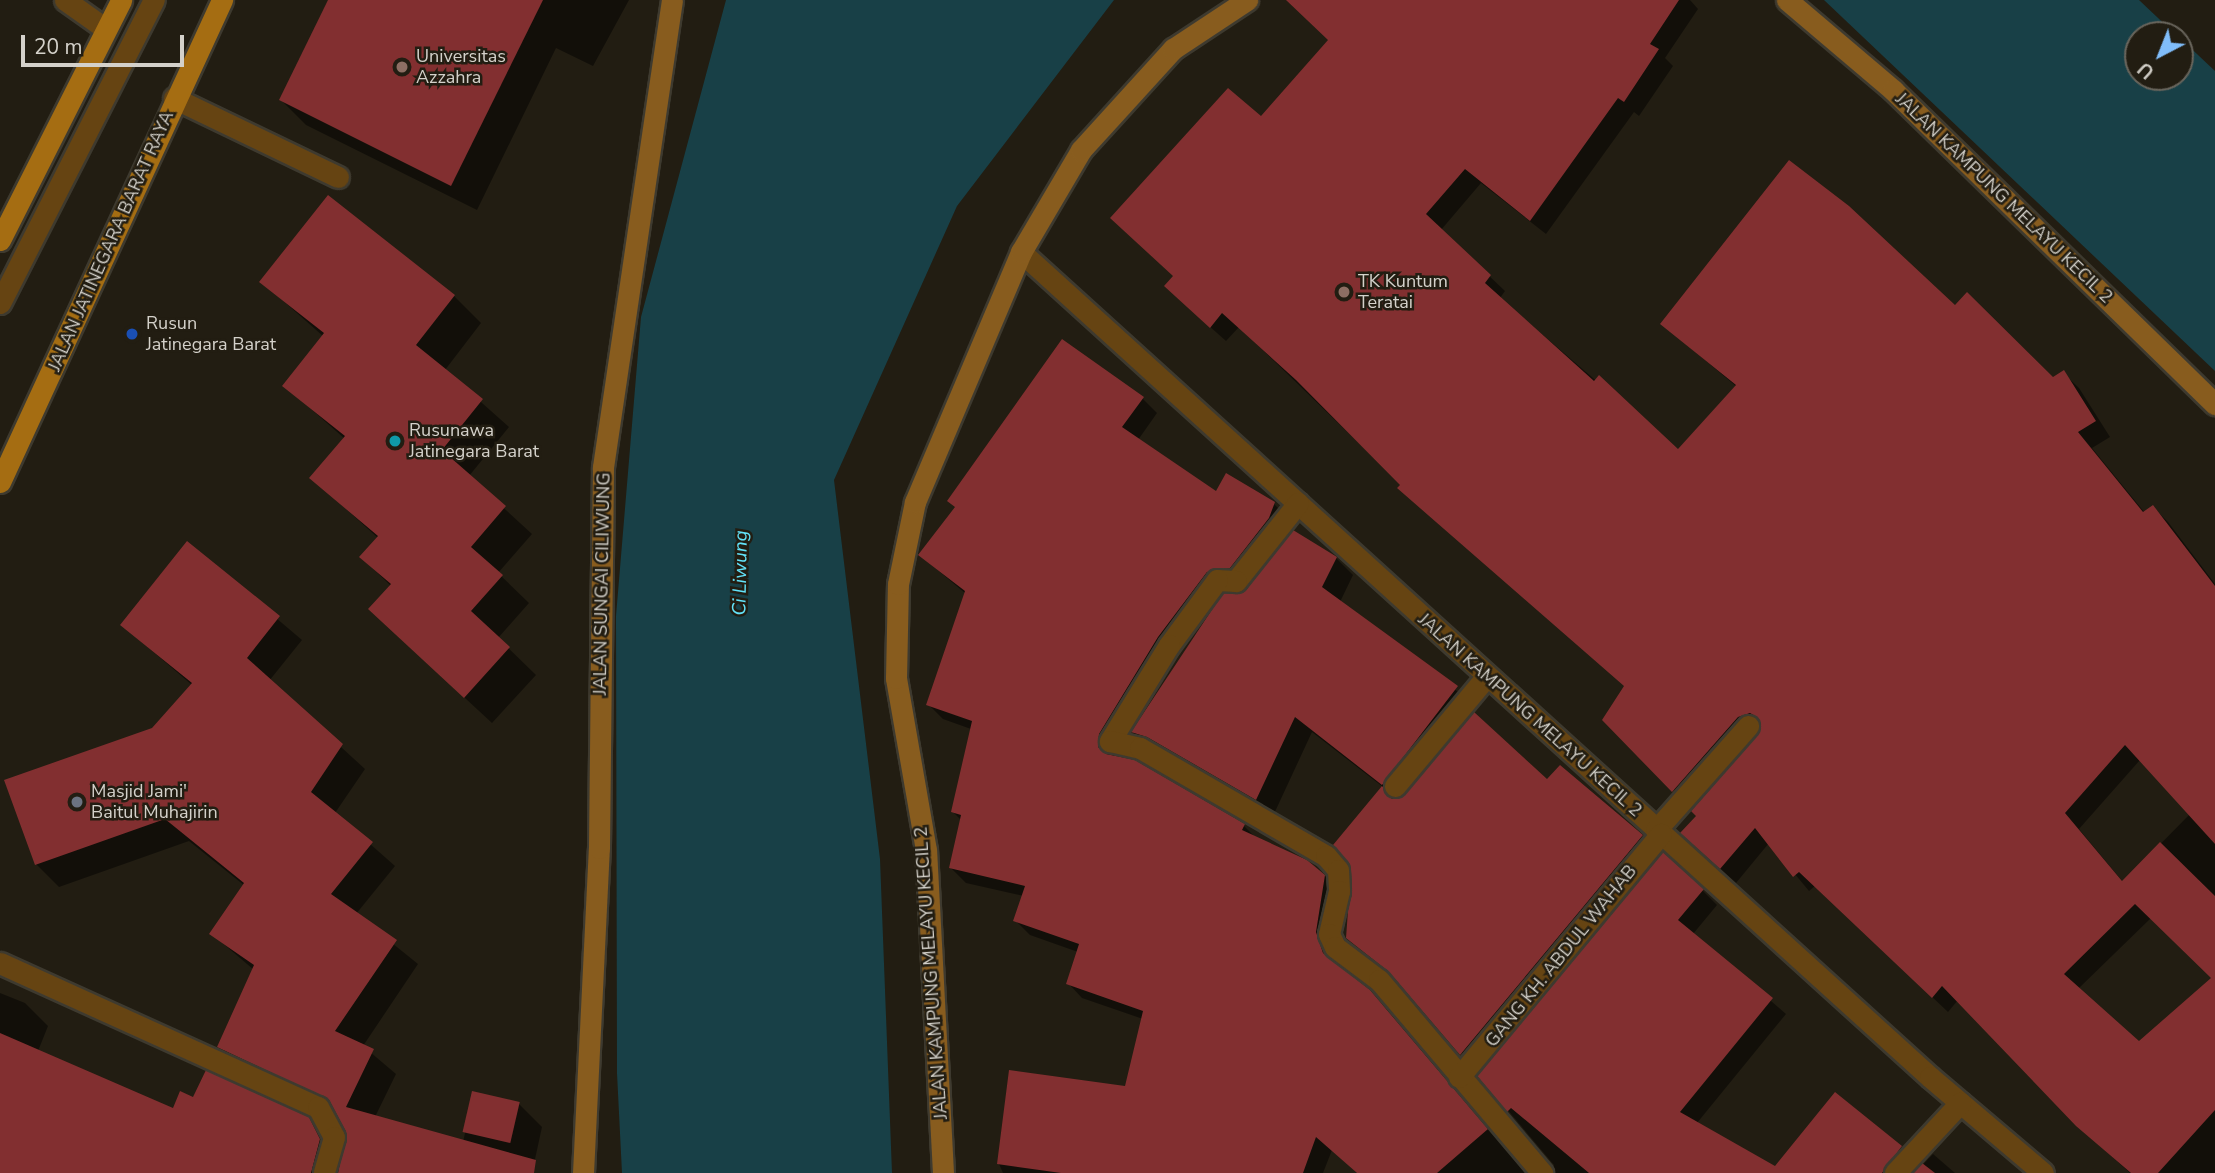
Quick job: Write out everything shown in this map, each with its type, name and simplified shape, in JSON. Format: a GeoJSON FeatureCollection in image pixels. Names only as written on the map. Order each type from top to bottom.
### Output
{"type":"FeatureCollection","features":[{"type":"Feature","properties":{"kind":"main road"},"geometry":{"type":"LineString","coordinates":[[0,240],[121,0]]}},
{"type":"Feature","properties":{"kind":"main road","name":"JALAN JATINEGARA BARAT RAYA"},"geometry":{"type":"LineString","coordinates":[[0,482],[67,345],[174,99],[222,0]]}},
{"type":"Feature","properties":{"kind":"street"},"geometry":{"type":"LineString","coordinates":[[65,0],[106,29]]}},
{"type":"Feature","properties":{"kind":"street"},"geometry":{"type":"LineString","coordinates":[[0,303],[154,0]]}},
{"type":"Feature","properties":{"kind":"street","name":"JALAN SUNGAI CILIWUNG"},"geometry":{"type":"LineString","coordinates":[[583,1173],[599,848],[603,467],[672,0]]}},
{"type":"Feature","properties":{"kind":"street","name":"JALAN KAMPUNG MELAYU KECIL 2"},"geometry":{"type":"LineString","coordinates":[[943,1173],[926,850],[896,678],[898,584],[915,502],[1021,252],[1081,150],[1173,49],[1247,0]]}},
{"type":"Feature","properties":{"kind":"street","name":"JALAN KAMPUNG MELAYU KECIL 2"},"geometry":{"type":"LineString","coordinates":[[1787,0],[1893,90],[2215,404]]}},
{"type":"Feature","properties":{"kind":"street"},"geometry":{"type":"LineString","coordinates":[[174,99],[338,177]]}},
{"type":"Feature","properties":{"kind":"street","name":"JALAN KAMPUNG MELAYU KECIL 2"},"geometry":{"type":"LineString","coordinates":[[1021,252],[1959,1103],[2043,1173]]}},
{"type":"Feature","properties":{"kind":"street"},"geometry":{"type":"LineString","coordinates":[[1298,503],[1236,580],[1217,580],[1169,645],[1110,741],[1140,748],[1326,856],[1338,870],[1339,891],[1329,934],[1335,947],[1379,980],[1542,1173]]}},
{"type":"Feature","properties":{"kind":"street"},"geometry":{"type":"LineString","coordinates":[[1395,786],[1488,676]]}},
{"type":"Feature","properties":{"kind":"street","name":"GANG KH. ABDUL WAHAB"},"geometry":{"type":"LineString","coordinates":[[1459,1077],[1748,726]]}},
{"type":"Feature","properties":{"kind":"street"},"geometry":{"type":"LineString","coordinates":[[0,963],[318,1107],[334,1137],[324,1173]]}},
{"type":"Feature","properties":{"kind":"street"},"geometry":{"type":"LineString","coordinates":[[1895,1173],[1959,1103]]}},
{"type":"Feature","properties":{"kind":"water","name":"Ci Liwung"},"geometry":{"type":"Polygon","coordinates":[[[726,0],[1114,0],[957,206],[834,480],[880,859],[892,1173],[622,1173],[617,1073],[616,616],[641,317],[726,0]]]}},
{"type":"Feature","properties":{"kind":"water"},"geometry":{"type":"Polygon","coordinates":[[[1824,0],[2139,0],[2161,21],[2124,21],[2124,91],[2194,91],[2194,51],[2215,71],[2215,371],[1824,0]]]}},
{"type":"Feature","properties":{"kind":"building","name":"Universitas Azzahra"},"geometry":{"type":"Polygon","coordinates":[[[328,0],[543,0],[451,186],[279,100],[328,0]]]}},
{"type":"Feature","properties":{"kind":"building"},"geometry":{"type":"Polygon","coordinates":[[[1286,0],[1679,0],[1650,44],[1659,49],[1624,102],[1618,98],[1530,221],[1465,169],[1426,214],[1491,275],[1485,283],[1594,381],[1599,375],[1678,449],[1736,385],[1660,324],[1789,160],[1849,206],[1955,305],[1967,292],[2053,377],[2064,370],[2096,421],[2078,432],[2143,512],[2153,505],[2215,586],[2215,844],[2125,745],[2065,813],[2122,881],[2160,842],[2215,896],[2215,1110],[2158,1173],[2131,1173],[2076,1126],[1942,986],[1932,998],[1799,872],[1793,877],[1755,828],[1720,869],[1680,833],[1696,816],[1691,811],[1758,734],[1757,717],[1750,713],[1738,717],[1672,792],[1602,720],[1624,686],[1397,488],[1400,485],[1296,380],[1222,313],[1210,328],[1164,286],[1173,276],[1110,218],[1228,88],[1261,116],[1328,40],[1286,0]],[[2135,904],[2064,974],[2139,1041],[2211,978],[2135,904]]]}},
{"type":"Feature","properties":{"kind":"building","name":"Rusunawa Jatinegara Barat"},"geometry":{"type":"Polygon","coordinates":[[[328,195],[455,295],[416,345],[483,399],[442,450],[506,506],[471,547],[503,575],[471,611],[510,647],[464,698],[368,609],[391,584],[359,557],[378,536],[309,478],[345,436],[282,386],[324,333],[259,282],[328,195]]]}},
{"type":"Feature","properties":{"kind":"building"},"geometry":{"type":"Polygon","coordinates":[[[1062,339],[1144,397],[1122,427],[1216,491],[1226,473],[1275,502],[1269,518],[1230,568],[1207,572],[1158,637],[1099,734],[1098,747],[1106,754],[1135,760],[1245,824],[1242,830],[1307,860],[1325,875],[1316,932],[1323,953],[1370,990],[1488,1129],[1437,1173],[1357,1173],[1316,1137],[1303,1173],[1061,1173],[997,1164],[1009,1070],[1125,1086],[1143,1011],[1066,984],[1079,944],[1013,921],[1025,886],[949,868],[961,815],[951,812],[972,721],[926,705],[965,591],[918,555],[955,507],[947,501],[1062,339]]]}},
{"type":"Feature","properties":{"kind":"building"},"geometry":{"type":"Polygon","coordinates":[[[1293,530],[1337,557],[1322,587],[1458,686],[1382,785],[1295,717],[1256,800],[1147,737],[1131,732],[1223,593],[1246,590],[1293,530]]]}},
{"type":"Feature","properties":{"kind":"building"},"geometry":{"type":"Polygon","coordinates":[[[187,541],[280,616],[247,658],[343,744],[311,792],[373,842],[331,894],[397,940],[335,1031],[374,1049],[346,1107],[536,1160],[534,1173],[338,1173],[346,1132],[329,1100],[217,1047],[254,965],[209,934],[244,883],[165,819],[35,865],[4,780],[152,728],[192,683],[120,625],[187,541]]]}},
{"type":"Feature","properties":{"kind":"building"},"geometry":{"type":"Polygon","coordinates":[[[1474,712],[1547,779],[1560,765],[1643,835],[1460,1055],[1389,972],[1346,938],[1351,869],[1333,845],[1382,786],[1392,799],[1405,794],[1474,712]]]}},
{"type":"Feature","properties":{"kind":"building"},"geometry":{"type":"Polygon","coordinates":[[[1663,852],[1704,889],[1678,920],[1773,998],[1680,1112],[1775,1166],[1835,1092],[1902,1146],[1882,1173],[1589,1173],[1511,1108],[1507,1112],[1477,1076],[1663,852]]]}},
{"type":"Feature","properties":{"kind":"building"},"geometry":{"type":"Polygon","coordinates":[[[0,1033],[173,1108],[180,1091],[193,1097],[206,1070],[309,1117],[320,1139],[311,1173],[0,1173],[0,1033]]]}},
{"type":"Feature","properties":{"kind":"building"},"geometry":{"type":"Polygon","coordinates":[[[472,1091],[520,1102],[510,1143],[463,1132],[472,1091]]]}},
{"type":"Feature","properties":{"kind":"building"},"geometry":{"type":"Polygon","coordinates":[[[1922,1163],[1935,1173],[1913,1173],[1922,1163]]]}},
{"type":"Feature","properties":{"kind":"place","name":"Universitas Azzahra"},"geometry":{"type":"Point","coordinates":[402,67]}},
{"type":"Feature","properties":{"kind":"place","name":"TK Kuntum Teratai"},"geometry":{"type":"Point","coordinates":[1344,292]}},
{"type":"Feature","properties":{"kind":"place","name":"Rusun Jatinegara Barat"},"geometry":{"type":"Point","coordinates":[132,334]}},
{"type":"Feature","properties":{"kind":"place","name":"Rusunawa Jatinegara Barat"},"geometry":{"type":"Point","coordinates":[395,441]}},
{"type":"Feature","properties":{"kind":"place","name":"Masjid Jami' Baitul Muhajirin"},"geometry":{"type":"Point","coordinates":[77,802]}}]}
